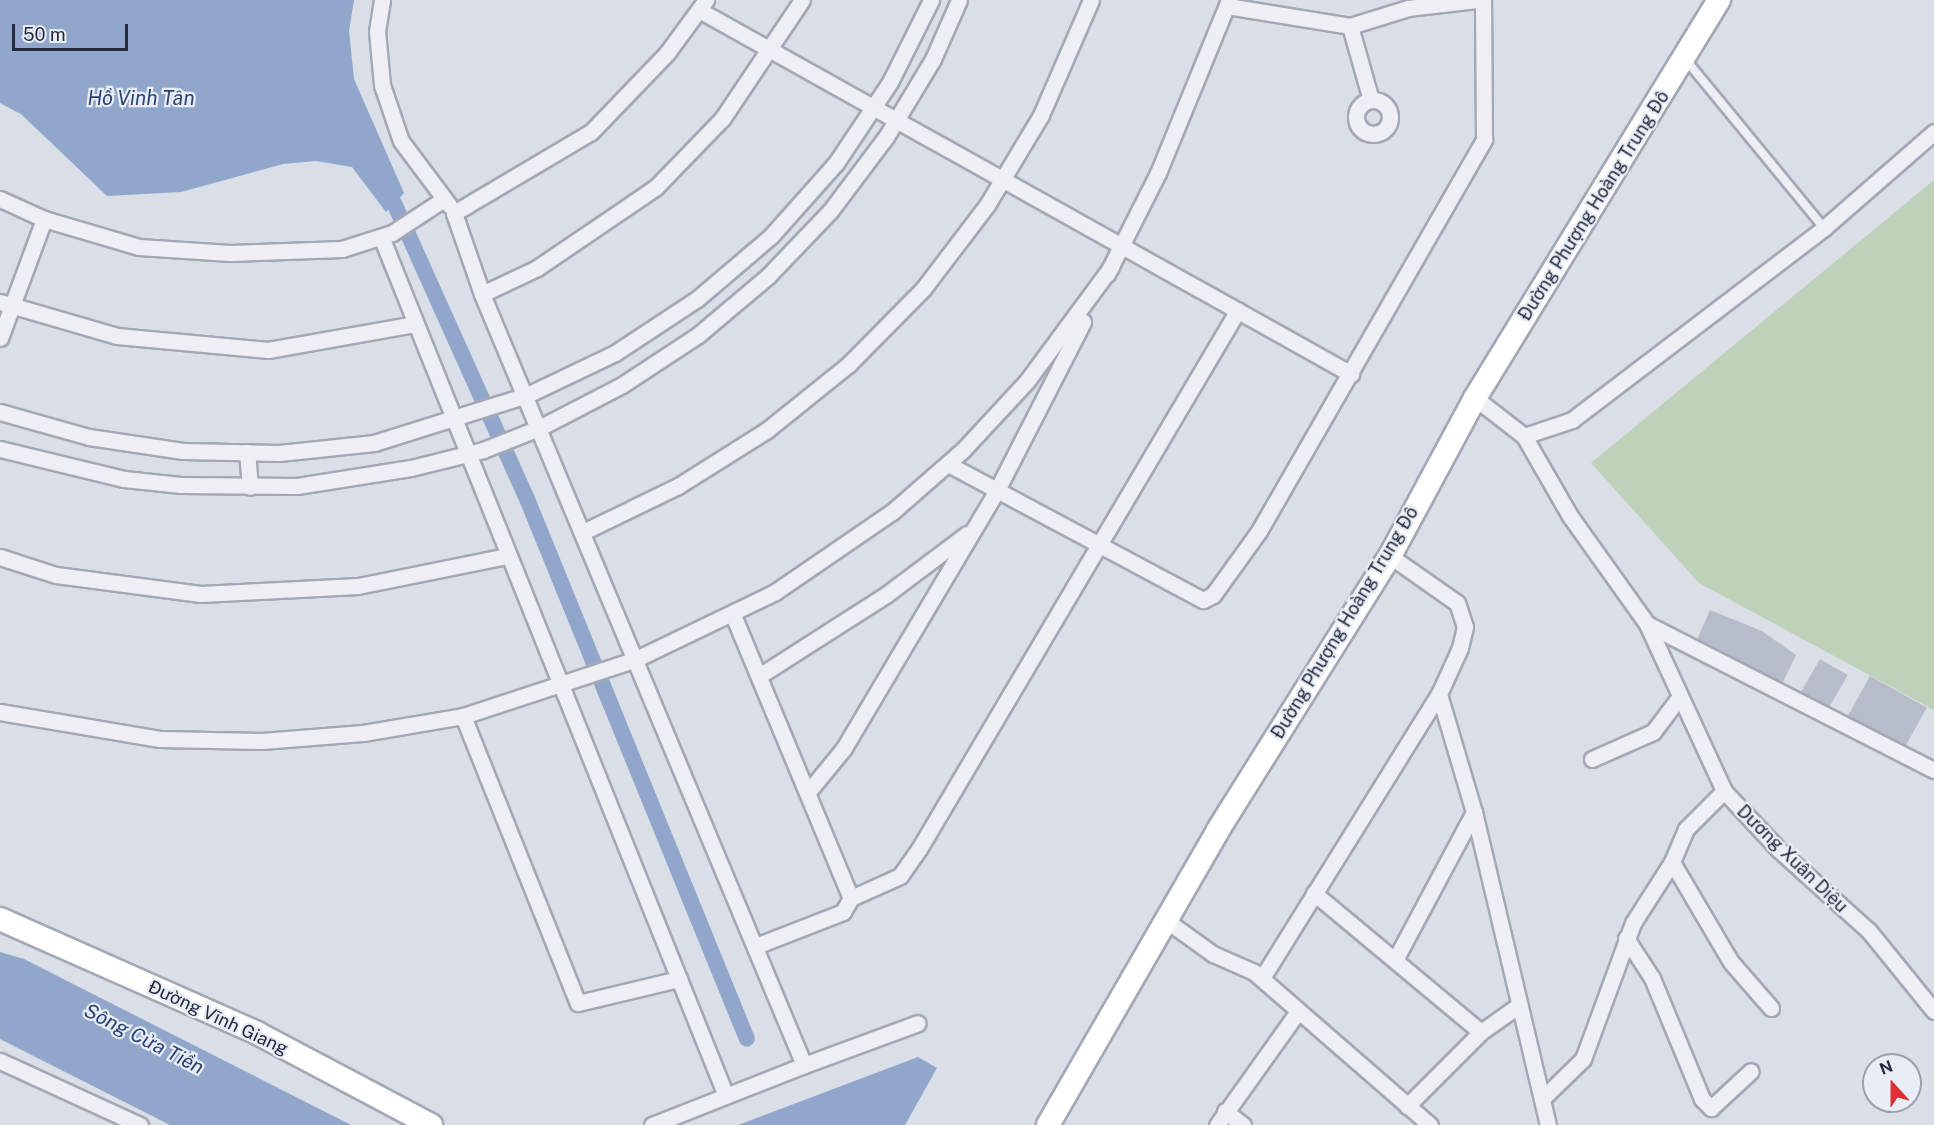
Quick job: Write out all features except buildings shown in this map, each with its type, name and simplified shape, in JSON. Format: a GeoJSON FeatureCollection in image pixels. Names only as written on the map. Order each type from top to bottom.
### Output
{"type":"FeatureCollection","features":[{"type":"Feature","properties":{"kind":"street"},"geometry":{"type":"LineString","coordinates":[[382,0],[377,31],[382,85],[401,141],[454,213],[482,294],[527,395],[804,1065]]}},
{"type":"Feature","properties":{"kind":"street"},"geometry":{"type":"LineString","coordinates":[[482,294],[537,268],[656,187],[722,119],[771,52],[802,0]]}},
{"type":"Feature","properties":{"kind":"street"},"geometry":{"type":"LineString","coordinates":[[0,412],[89,437],[183,451],[247,452],[374,443],[469,417],[527,395],[615,353],[697,300],[771,236],[836,163],[873,108],[931,0]]}},
{"type":"Feature","properties":{"kind":"street"},"geometry":{"type":"LineString","coordinates":[[0,449],[124,479],[250,487],[354,479],[483,450],[540,427],[622,385],[698,334],[768,276],[831,210],[897,120],[959,0]]}},
{"type":"Feature","properties":{"kind":"street"},"geometry":{"type":"LineString","coordinates":[[583,532],[678,486],[767,430],[849,364],[923,289],[1002,180],[1041,115],[1091,0]]}},
{"type":"Feature","properties":{"kind":"street"},"geometry":{"type":"LineString","coordinates":[[808,792],[844,748],[997,490],[1123,244],[1228,3],[1350,26],[1406,4],[1477,0]]}},
{"type":"Feature","properties":{"kind":"street"},"geometry":{"type":"LineString","coordinates":[[948,464],[1203,600],[1213,595],[1259,531],[1484,139],[1483,0]]}},
{"type":"Feature","properties":{"kind":"street","name":"Đường Phượng Hoàng Trung Đô"},"geometry":{"type":"LineString","coordinates":[[1048,1125],[1218,830],[1390,556],[1475,398],[1685,59],[1719,0]]}},
{"type":"Feature","properties":{"kind":"street"},"geometry":{"type":"LineString","coordinates":[[454,213],[591,132],[667,53],[702,5],[771,52],[1123,244],[1351,374]]}},
{"type":"Feature","properties":{"kind":"street"},"geometry":{"type":"LineString","coordinates":[[1350,26],[1371,100]]}},
{"type":"Feature","properties":{"kind":"street"},"geometry":{"type":"LineString","coordinates":[[1524,435],[1572,420],[1824,228],[1934,132]]}},
{"type":"Feature","properties":{"kind":"street"},"geometry":{"type":"LineString","coordinates":[[0,199],[44,219],[139,247],[230,253],[342,249],[387,236],[425,209],[444,199]]}},
{"type":"Feature","properties":{"kind":"street"},"geometry":{"type":"LineString","coordinates":[[0,338],[6,304],[44,219]]}},
{"type":"Feature","properties":{"kind":"street"},"geometry":{"type":"LineString","coordinates":[[387,236],[416,324],[507,556],[566,686],[726,1096]]}},
{"type":"Feature","properties":{"kind":"street"},"geometry":{"type":"LineString","coordinates":[[0,712],[160,738],[262,741],[363,733],[463,716],[566,686],[620,665],[733,615],[854,541],[948,464],[1027,381],[1111,267]]}},
{"type":"Feature","properties":{"kind":"street"},"geometry":{"type":"LineString","coordinates":[[6,304],[117,336],[268,350],[416,324]]}},
{"type":"Feature","properties":{"kind":"street"},"geometry":{"type":"LineString","coordinates":[[756,946],[843,912],[851,898],[900,876],[1238,309]]}},
{"type":"Feature","properties":{"kind":"street"},"geometry":{"type":"LineString","coordinates":[[1475,398],[1524,435],[1570,516],[1647,624],[1934,770]]}},
{"type":"Feature","properties":{"kind":"street"},"geometry":{"type":"LineString","coordinates":[[247,452],[250,487]]}},
{"type":"Feature","properties":{"kind":"street"},"geometry":{"type":"LineString","coordinates":[[759,676],[887,594],[976,526]]}},
{"type":"Feature","properties":{"kind":"street"},"geometry":{"type":"LineString","coordinates":[[0,557],[56,575],[201,594],[357,586],[507,556]]}},
{"type":"Feature","properties":{"kind":"street"},"geometry":{"type":"LineString","coordinates":[[1262,978],[1439,694],[1460,648],[1463,615],[1447,593],[1390,556]]}},
{"type":"Feature","properties":{"kind":"street"},"geometry":{"type":"LineString","coordinates":[[733,615],[851,898]]}},
{"type":"Feature","properties":{"kind":"street","name":"Dương Xuân Diệu"},"geometry":{"type":"LineString","coordinates":[[1647,624],[1678,699],[1724,791],[1779,850],[1869,931],[1934,1011]]}},
{"type":"Feature","properties":{"kind":"street"},"geometry":{"type":"LineString","coordinates":[[1439,694],[1474,812],[1548,1125]]}},
{"type":"Feature","properties":{"kind":"street"},"geometry":{"type":"LineString","coordinates":[[1592,759],[1653,732],[1678,699]]}},
{"type":"Feature","properties":{"kind":"street"},"geometry":{"type":"LineString","coordinates":[[463,716],[578,1003],[679,979]]}},
{"type":"Feature","properties":{"kind":"street"},"geometry":{"type":"LineString","coordinates":[[1542,1099],[1583,1059],[1626,938],[1672,862],[1686,829],[1724,791]]}},
{"type":"Feature","properties":{"kind":"street"},"geometry":{"type":"LineString","coordinates":[[1395,960],[1474,812]]}},
{"type":"Feature","properties":{"kind":"street"},"geometry":{"type":"LineString","coordinates":[[1672,862],[1731,962],[1772,1008]]}},
{"type":"Feature","properties":{"kind":"street"},"geometry":{"type":"LineString","coordinates":[[1314,892],[1481,1032]]}},
{"type":"Feature","properties":{"kind":"street","name":"Đường Vĩnh Giang"},"geometry":{"type":"LineString","coordinates":[[0,919],[257,1033],[431,1125]]}},
{"type":"Feature","properties":{"kind":"street"},"geometry":{"type":"LineString","coordinates":[[1167,921],[1213,954],[1262,978],[1297,1013],[1430,1125]]}},
{"type":"Feature","properties":{"kind":"street"},"geometry":{"type":"LineString","coordinates":[[1626,938],[1652,978],[1702,1099],[1711,1108],[1751,1071]]}},
{"type":"Feature","properties":{"kind":"street"},"geometry":{"type":"LineString","coordinates":[[1407,1106],[1481,1032],[1518,1005]]}},
{"type":"Feature","properties":{"kind":"street"},"geometry":{"type":"LineString","coordinates":[[1217,1125],[1297,1013]]}},
{"type":"Feature","properties":{"kind":"street"},"geometry":{"type":"LineString","coordinates":[[652,1125],[918,1023]]}},
{"type":"Feature","properties":{"kind":"street"},"geometry":{"type":"LineString","coordinates":[[0,1061],[140,1125]]}},
{"type":"Feature","properties":{"kind":"street"},"geometry":{"type":"LineString","coordinates":[[1225,1111],[1243,1125]]}},
{"type":"Feature","properties":{"kind":"lane"},"geometry":{"type":"LineString","coordinates":[[1685,59],[1824,228]]}},
{"type":"Feature","properties":{"kind":"green space"},"geometry":{"type":"Polygon","coordinates":[[[1934,180],[1934,710],[1699,583],[1591,463],[1934,180]]]}},
{"type":"Feature","properties":{"kind":"water","name":"Hồ Vinh Tân"},"geometry":{"type":"Polygon","coordinates":[[[0,0],[354,0],[349,31],[354,79],[404,193],[386,212],[352,167],[316,161],[283,164],[181,192],[107,196],[21,114],[0,103],[0,0]]]}},
{"type":"Feature","properties":{"kind":"water","name":"Sông Cửa Tiền"},"geometry":{"type":"Polygon","coordinates":[[[0,952],[24,959],[351,1125],[170,1125],[0,1039],[0,952]]]}},
{"type":"Feature","properties":{"kind":"water"},"geometry":{"type":"Polygon","coordinates":[[[918,1057],[937,1068],[905,1125],[738,1125],[918,1057]]]}},
{"type":"Feature","properties":{"kind":"waterway"},"geometry":{"type":"LineString","coordinates":[[394,203],[525,494],[747,1039]]}}]}
